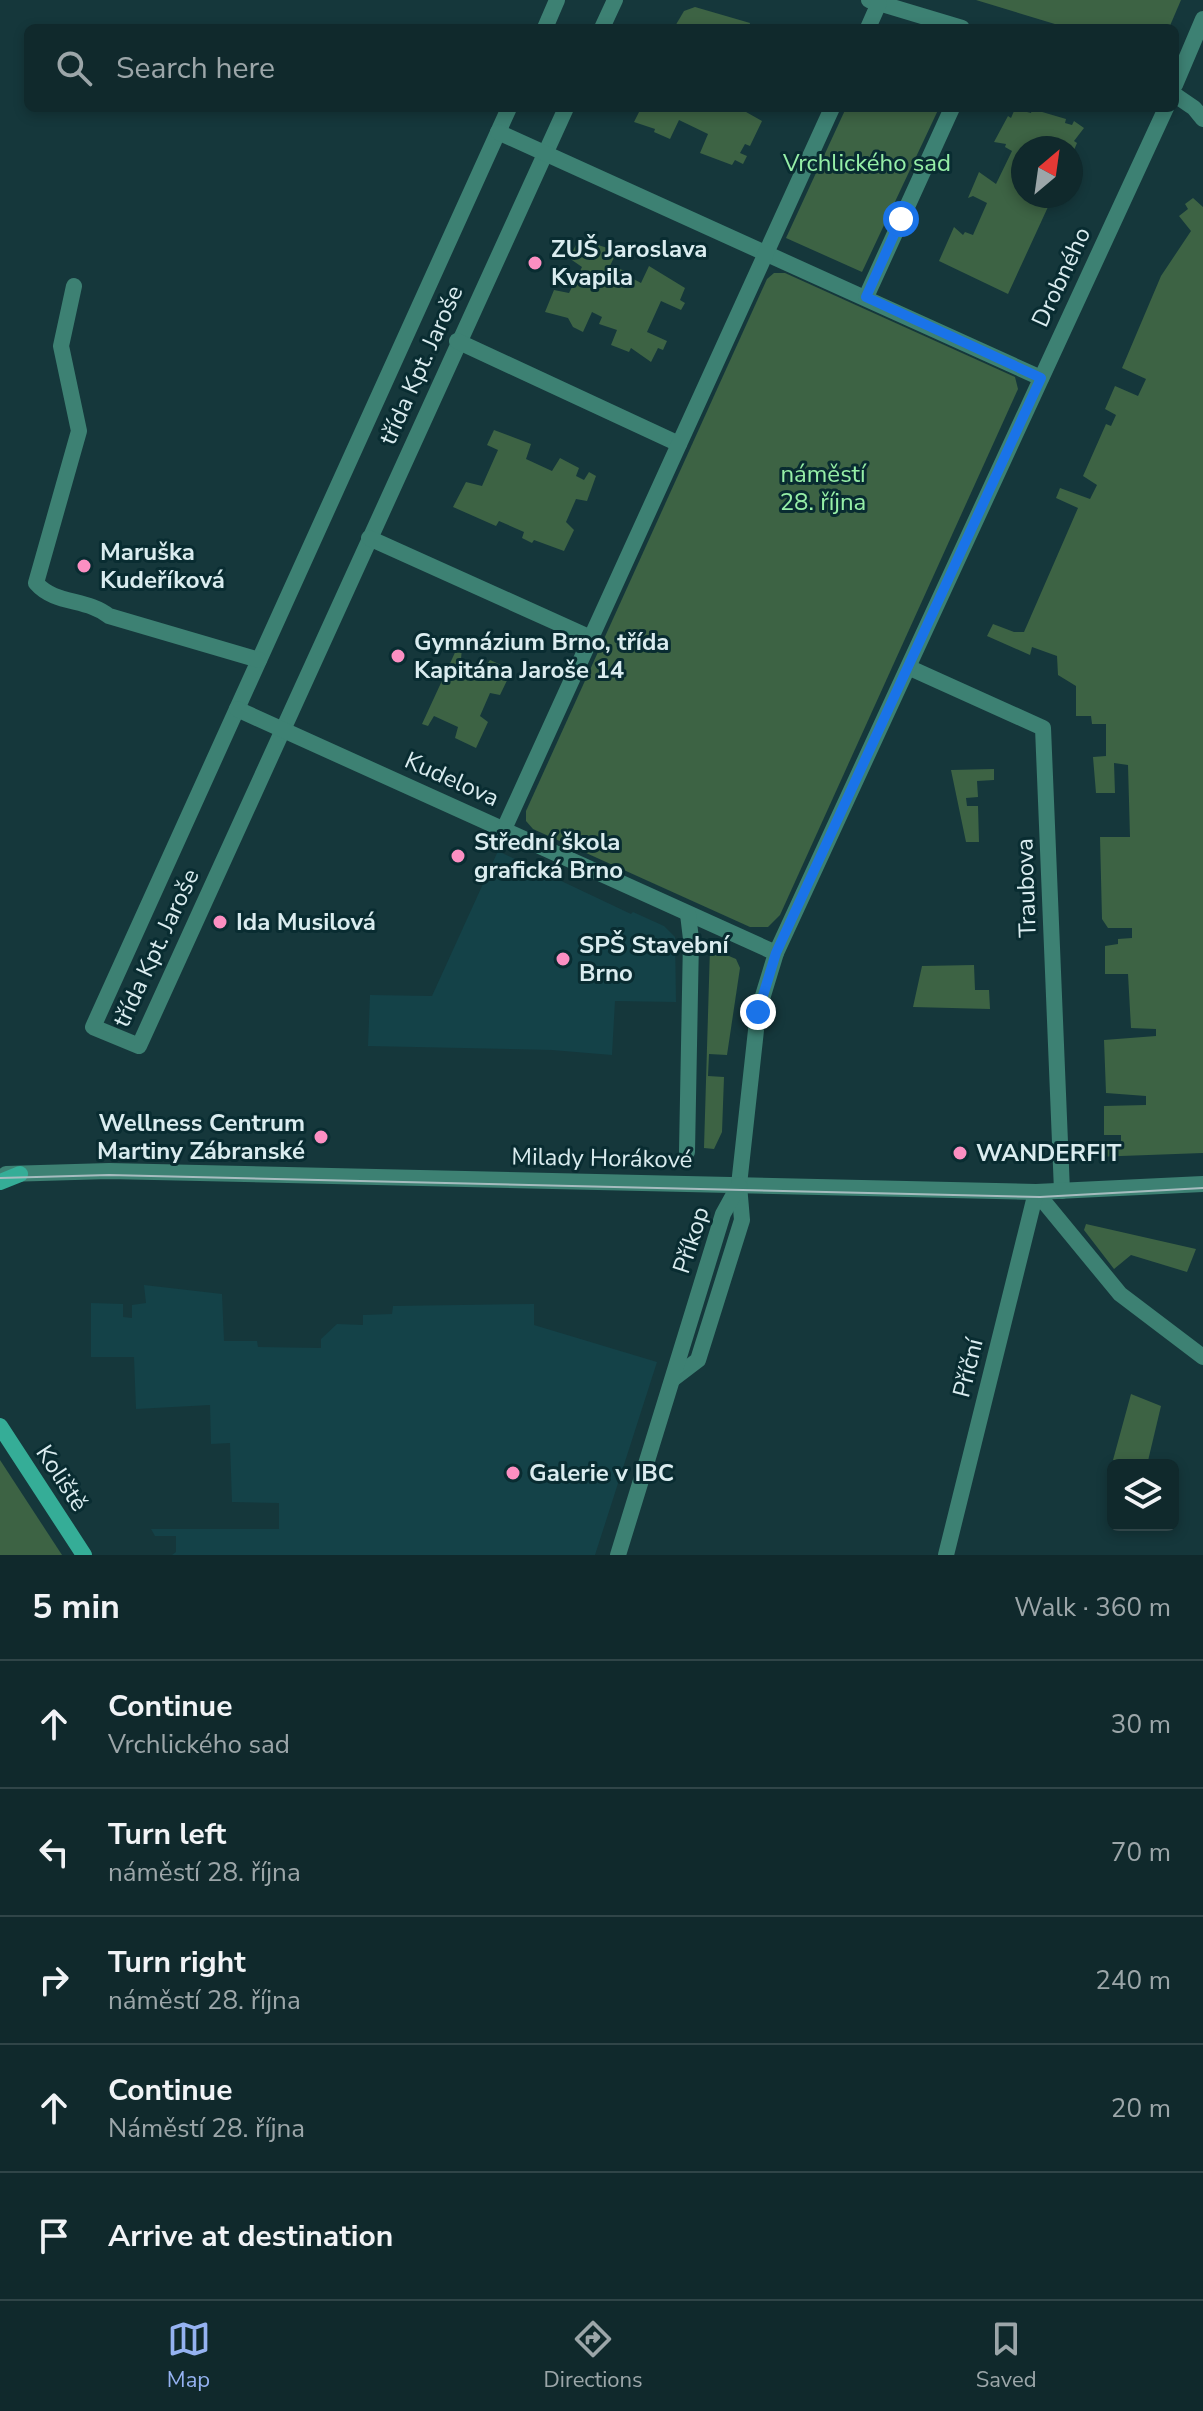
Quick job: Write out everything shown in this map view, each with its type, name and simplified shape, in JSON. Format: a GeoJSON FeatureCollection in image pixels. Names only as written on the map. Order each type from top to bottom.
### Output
{"type":"FeatureCollection","features":[{"type":"Feature","properties":{"kind":"main road"},"geometry":{"type":"LineString","coordinates":[[0,1182],[20,1174]]}},
{"type":"Feature","properties":{"kind":"main road","name":"Koliště"},"geometry":{"type":"LineString","coordinates":[[0,1426],[84,1555]]}},
{"type":"Feature","properties":{"kind":"street"},"geometry":{"type":"LineString","coordinates":[[547,24],[557,0]]}},
{"type":"Feature","properties":{"kind":"street"},"geometry":{"type":"LineString","coordinates":[[604,24],[615,0]]}},
{"type":"Feature","properties":{"kind":"street"},"geometry":{"type":"LineString","coordinates":[[869,24],[874,2],[948,24]]}},
{"type":"Feature","properties":{"kind":"street"},"geometry":{"type":"LineString","coordinates":[[1179,76],[1203,19]]}},
{"type":"Feature","properties":{"kind":"street"},"geometry":{"type":"LineString","coordinates":[[1179,98],[1203,119]]}},
{"type":"Feature","properties":{"kind":"street","name":"třída Kpt. Jaroše"},"geometry":{"type":"LineString","coordinates":[[507,112],[93,1027],[139,1046],[457,341],[564,112]]}},
{"type":"Feature","properties":{"kind":"street"},"geometry":{"type":"LineString","coordinates":[[504,829],[830,112]]}},
{"type":"Feature","properties":{"kind":"street"},"geometry":{"type":"LineString","coordinates":[[866,297],[950,112]]}},
{"type":"Feature","properties":{"kind":"street","name":"Drobného"},"geometry":{"type":"LineString","coordinates":[[1041,378],[1164,112]]}},
{"type":"Feature","properties":{"kind":"street"},"geometry":{"type":"LineString","coordinates":[[498,132],[1041,378],[910,668],[776,953],[758,1012],[739,1185]]}},
{"type":"Feature","properties":{"kind":"street"},"geometry":{"type":"LineString","coordinates":[[74,286],[61,346],[79,431],[36,583],[46,594],[100,609],[109,616],[259,660]]}},
{"type":"Feature","properties":{"kind":"street"},"geometry":{"type":"LineString","coordinates":[[457,341],[679,444]]}},
{"type":"Feature","properties":{"kind":"street"},"geometry":{"type":"LineString","coordinates":[[369,538],[591,638]]}},
{"type":"Feature","properties":{"kind":"street","name":"Traubova"},"geometry":{"type":"LineString","coordinates":[[910,668],[1043,728],[1062,1191]]}},
{"type":"Feature","properties":{"kind":"street"},"geometry":{"type":"LineString","coordinates":[[237,709],[283,729]]}},
{"type":"Feature","properties":{"kind":"street","name":"Kudelova"},"geometry":{"type":"LineString","coordinates":[[283,729],[776,953]]}},
{"type":"Feature","properties":{"kind":"street"},"geometry":{"type":"LineString","coordinates":[[687,1152],[691,939],[688,914]]}},
{"type":"Feature","properties":{"kind":"street","name":"Milady Horákové"},"geometry":{"type":"LineString","coordinates":[[0,1174],[109,1171],[1036,1192],[1203,1184]]}},
{"type":"Feature","properties":{"kind":"street","name":"Příkop"},"geometry":{"type":"LineString","coordinates":[[618,1555],[723,1214],[739,1185]]}},
{"type":"Feature","properties":{"kind":"street"},"geometry":{"type":"LineString","coordinates":[[1036,1192],[1120,1294],[1203,1357]]}},
{"type":"Feature","properties":{"kind":"street","name":"Příční"},"geometry":{"type":"LineString","coordinates":[[946,1555],[1036,1192]]}},
{"type":"Feature","properties":{"kind":"shaded area","name":"SPŠ Stavební Brno"},"geometry":{"type":"Polygon","coordinates":[[[498,851],[631,914],[633,912],[664,926],[675,937],[676,1002],[615,1001],[612,1055],[552,1050],[368,1046],[370,995],[432,996],[498,851]]]}},
{"type":"Feature","properties":{"kind":"shaded area"},"geometry":{"type":"Polygon","coordinates":[[[144,1285],[222,1294],[224,1341],[257,1341],[258,1347],[321,1348],[321,1339],[337,1324],[363,1325],[363,1315],[392,1314],[393,1306],[534,1304],[534,1325],[657,1362],[595,1555],[172,1555],[176,1552],[176,1536],[155,1536],[151,1529],[279,1529],[279,1503],[232,1502],[230,1443],[211,1444],[210,1405],[136,1409],[134,1357],[91,1357],[91,1303],[123,1304],[123,1317],[132,1318],[132,1305],[146,1303],[144,1285]]]}},
{"type":"Feature","properties":{"kind":"green space"},"geometry":{"type":"Polygon","coordinates":[[[976,0],[1181,0],[1171,24],[1055,24],[976,0]]]}},
{"type":"Feature","properties":{"kind":"green space"},"geometry":{"type":"Polygon","coordinates":[[[695,7],[750,23],[676,24],[684,11],[695,7]]]}},
{"type":"Feature","properties":{"kind":"green space"},"geometry":{"type":"Polygon","coordinates":[[[639,112],[746,112],[762,121],[750,146],[745,144],[740,153],[747,156],[743,164],[735,160],[732,165],[700,153],[708,134],[679,120],[670,139],[654,132],[655,129],[634,122],[639,112]]]}},
{"type":"Feature","properties":{"kind":"green space","name":"Vrchlického sad"},"geometry":{"type":"Polygon","coordinates":[[[844,112],[937,112],[862,272],[786,238],[844,112]]]}},
{"type":"Feature","properties":{"kind":"green space"},"geometry":{"type":"Polygon","coordinates":[[[1014,112],[1042,112],[1066,119],[1065,123],[1072,125],[1074,121],[1084,128],[1078,136],[1011,136],[1011,150],[1005,147],[1006,144],[994,142],[1008,116],[1011,118],[1014,112]]]}},
{"type":"Feature","properties":{"kind":"green space"},"geometry":{"type":"Polygon","coordinates":[[[1011,153],[1011,208],[1047,208],[1008,294],[939,261],[954,227],[963,235],[965,232],[973,235],[987,203],[973,196],[968,198],[979,172],[996,184],[1011,153]]]}},
{"type":"Feature","properties":{"kind":"green space"},"geometry":{"type":"Polygon","coordinates":[[[1193,198],[1203,207],[1203,1153],[1094,1157],[1092,1141],[1121,1145],[1121,1135],[1104,1135],[1104,1106],[1146,1105],[1146,1096],[1106,1093],[1104,1040],[1156,1036],[1156,1029],[1131,1028],[1128,974],[1105,974],[1105,946],[1118,944],[1118,939],[1132,938],[1132,928],[1108,928],[1102,919],[1100,837],[1130,837],[1128,765],[1114,763],[1115,793],[1096,793],[1093,757],[1106,756],[1106,724],[1092,724],[1091,716],[1076,716],[1076,686],[1058,675],[1057,656],[1032,647],[1030,655],[987,636],[993,624],[1014,632],[1024,632],[1078,508],[1056,498],[1060,488],[1090,499],[1097,485],[1083,476],[1106,424],[1111,426],[1116,415],[1105,409],[1115,386],[1138,396],[1146,379],[1122,368],[1161,276],[1191,231],[1179,216],[1188,209],[1185,204],[1193,198]]]}},
{"type":"Feature","properties":{"kind":"green space"},"geometry":{"type":"Polygon","coordinates":[[[579,239],[617,251],[610,266],[632,273],[630,277],[641,283],[649,266],[685,288],[680,300],[685,303],[681,310],[661,301],[647,332],[667,341],[663,350],[658,348],[651,362],[631,348],[629,352],[611,345],[617,330],[599,324],[602,317],[592,312],[583,332],[573,327],[568,318],[545,312],[554,290],[569,293],[582,267],[569,258],[579,239]]]}},
{"type":"Feature","properties":{"kind":"green space","name":"náměstí 28. října"},"geometry":{"type":"Polygon","coordinates":[[[774,273],[785,273],[1015,377],[1018,389],[780,915],[768,927],[750,927],[533,829],[526,821],[526,811],[767,279],[774,273]]]}},
{"type":"Feature","properties":{"kind":"green space"},"geometry":{"type":"Polygon","coordinates":[[[494,430],[531,444],[526,459],[552,471],[560,458],[579,468],[576,476],[584,480],[589,472],[596,476],[587,501],[576,499],[566,522],[574,530],[564,551],[534,540],[532,543],[522,538],[524,532],[499,521],[496,526],[453,507],[466,482],[482,486],[498,450],[487,445],[494,430]]]}},
{"type":"Feature","properties":{"kind":"green space"},"geometry":{"type":"Polygon","coordinates":[[[458,646],[462,648],[461,659],[484,669],[490,660],[512,670],[500,695],[490,693],[480,716],[488,722],[476,748],[455,738],[458,727],[434,716],[428,726],[422,724],[458,646]]]}},
{"type":"Feature","properties":{"kind":"green space"},"geometry":{"type":"Polygon","coordinates":[[[994,769],[994,780],[977,781],[978,797],[966,798],[967,806],[978,806],[979,842],[966,842],[951,770],[994,769]]]}},
{"type":"Feature","properties":{"kind":"green space"},"geometry":{"type":"Polygon","coordinates":[[[710,948],[736,959],[740,968],[727,1055],[709,1054],[708,1076],[724,1077],[722,1132],[714,1149],[704,1148],[710,948]]]}},
{"type":"Feature","properties":{"kind":"green space"},"geometry":{"type":"Polygon","coordinates":[[[974,965],[975,990],[989,990],[990,1009],[913,1007],[922,966],[974,965]]]}},
{"type":"Feature","properties":{"kind":"green space"},"geometry":{"type":"Polygon","coordinates":[[[1086,1224],[1196,1249],[1187,1272],[1131,1255],[1114,1269],[1084,1230],[1086,1224]]]}},
{"type":"Feature","properties":{"kind":"green space"},"geometry":{"type":"Polygon","coordinates":[[[1131,1394],[1161,1406],[1148,1459],[1113,1459],[1131,1394]]]}},
{"type":"Feature","properties":{"kind":"green space"},"geometry":{"type":"Polygon","coordinates":[[[0,1460],[62,1555],[0,1555],[0,1460]]]}},
{"type":"Feature","properties":{"kind":"tram line"},"geometry":{"type":"LineString","coordinates":[[0,1178],[109,1175],[1040,1197],[1203,1188]]}},
{"type":"Feature","properties":{"kind":"place","name":"ZUŠ Jaroslava Kvapila"},"geometry":{"type":"Point","coordinates":[535,263]}},
{"type":"Feature","properties":{"kind":"place","name":"Maruška Kudeříková"},"geometry":{"type":"Point","coordinates":[84,566]}},
{"type":"Feature","properties":{"kind":"place","name":"Gymnázium Brno, třída Kapitána Jaroše 14"},"geometry":{"type":"Point","coordinates":[398,656]}},
{"type":"Feature","properties":{"kind":"place","name":"Střední škola grafická Brno"},"geometry":{"type":"Point","coordinates":[458,856]}},
{"type":"Feature","properties":{"kind":"place","name":"Ida Musilová"},"geometry":{"type":"Point","coordinates":[220,922]}},
{"type":"Feature","properties":{"kind":"place","name":"SPŠ Stavební Brno"},"geometry":{"type":"Point","coordinates":[563,959]}},
{"type":"Feature","properties":{"kind":"place","name":"Wellness Centrum Martiny Zábranské"},"geometry":{"type":"Point","coordinates":[321,1137]}},
{"type":"Feature","properties":{"kind":"place","name":"WANDERFIT"},"geometry":{"type":"Point","coordinates":[960,1153]}},
{"type":"Feature","properties":{"kind":"place","name":"Galerie v IBC"},"geometry":{"type":"Point","coordinates":[513,1473]}},
{"type":"Feature","properties":{"kind":"route"},"geometry":{"type":"LineString","coordinates":[[758,1012],[776,953],[910,668],[1041,378],[866,297],[901,219]]}}]}
